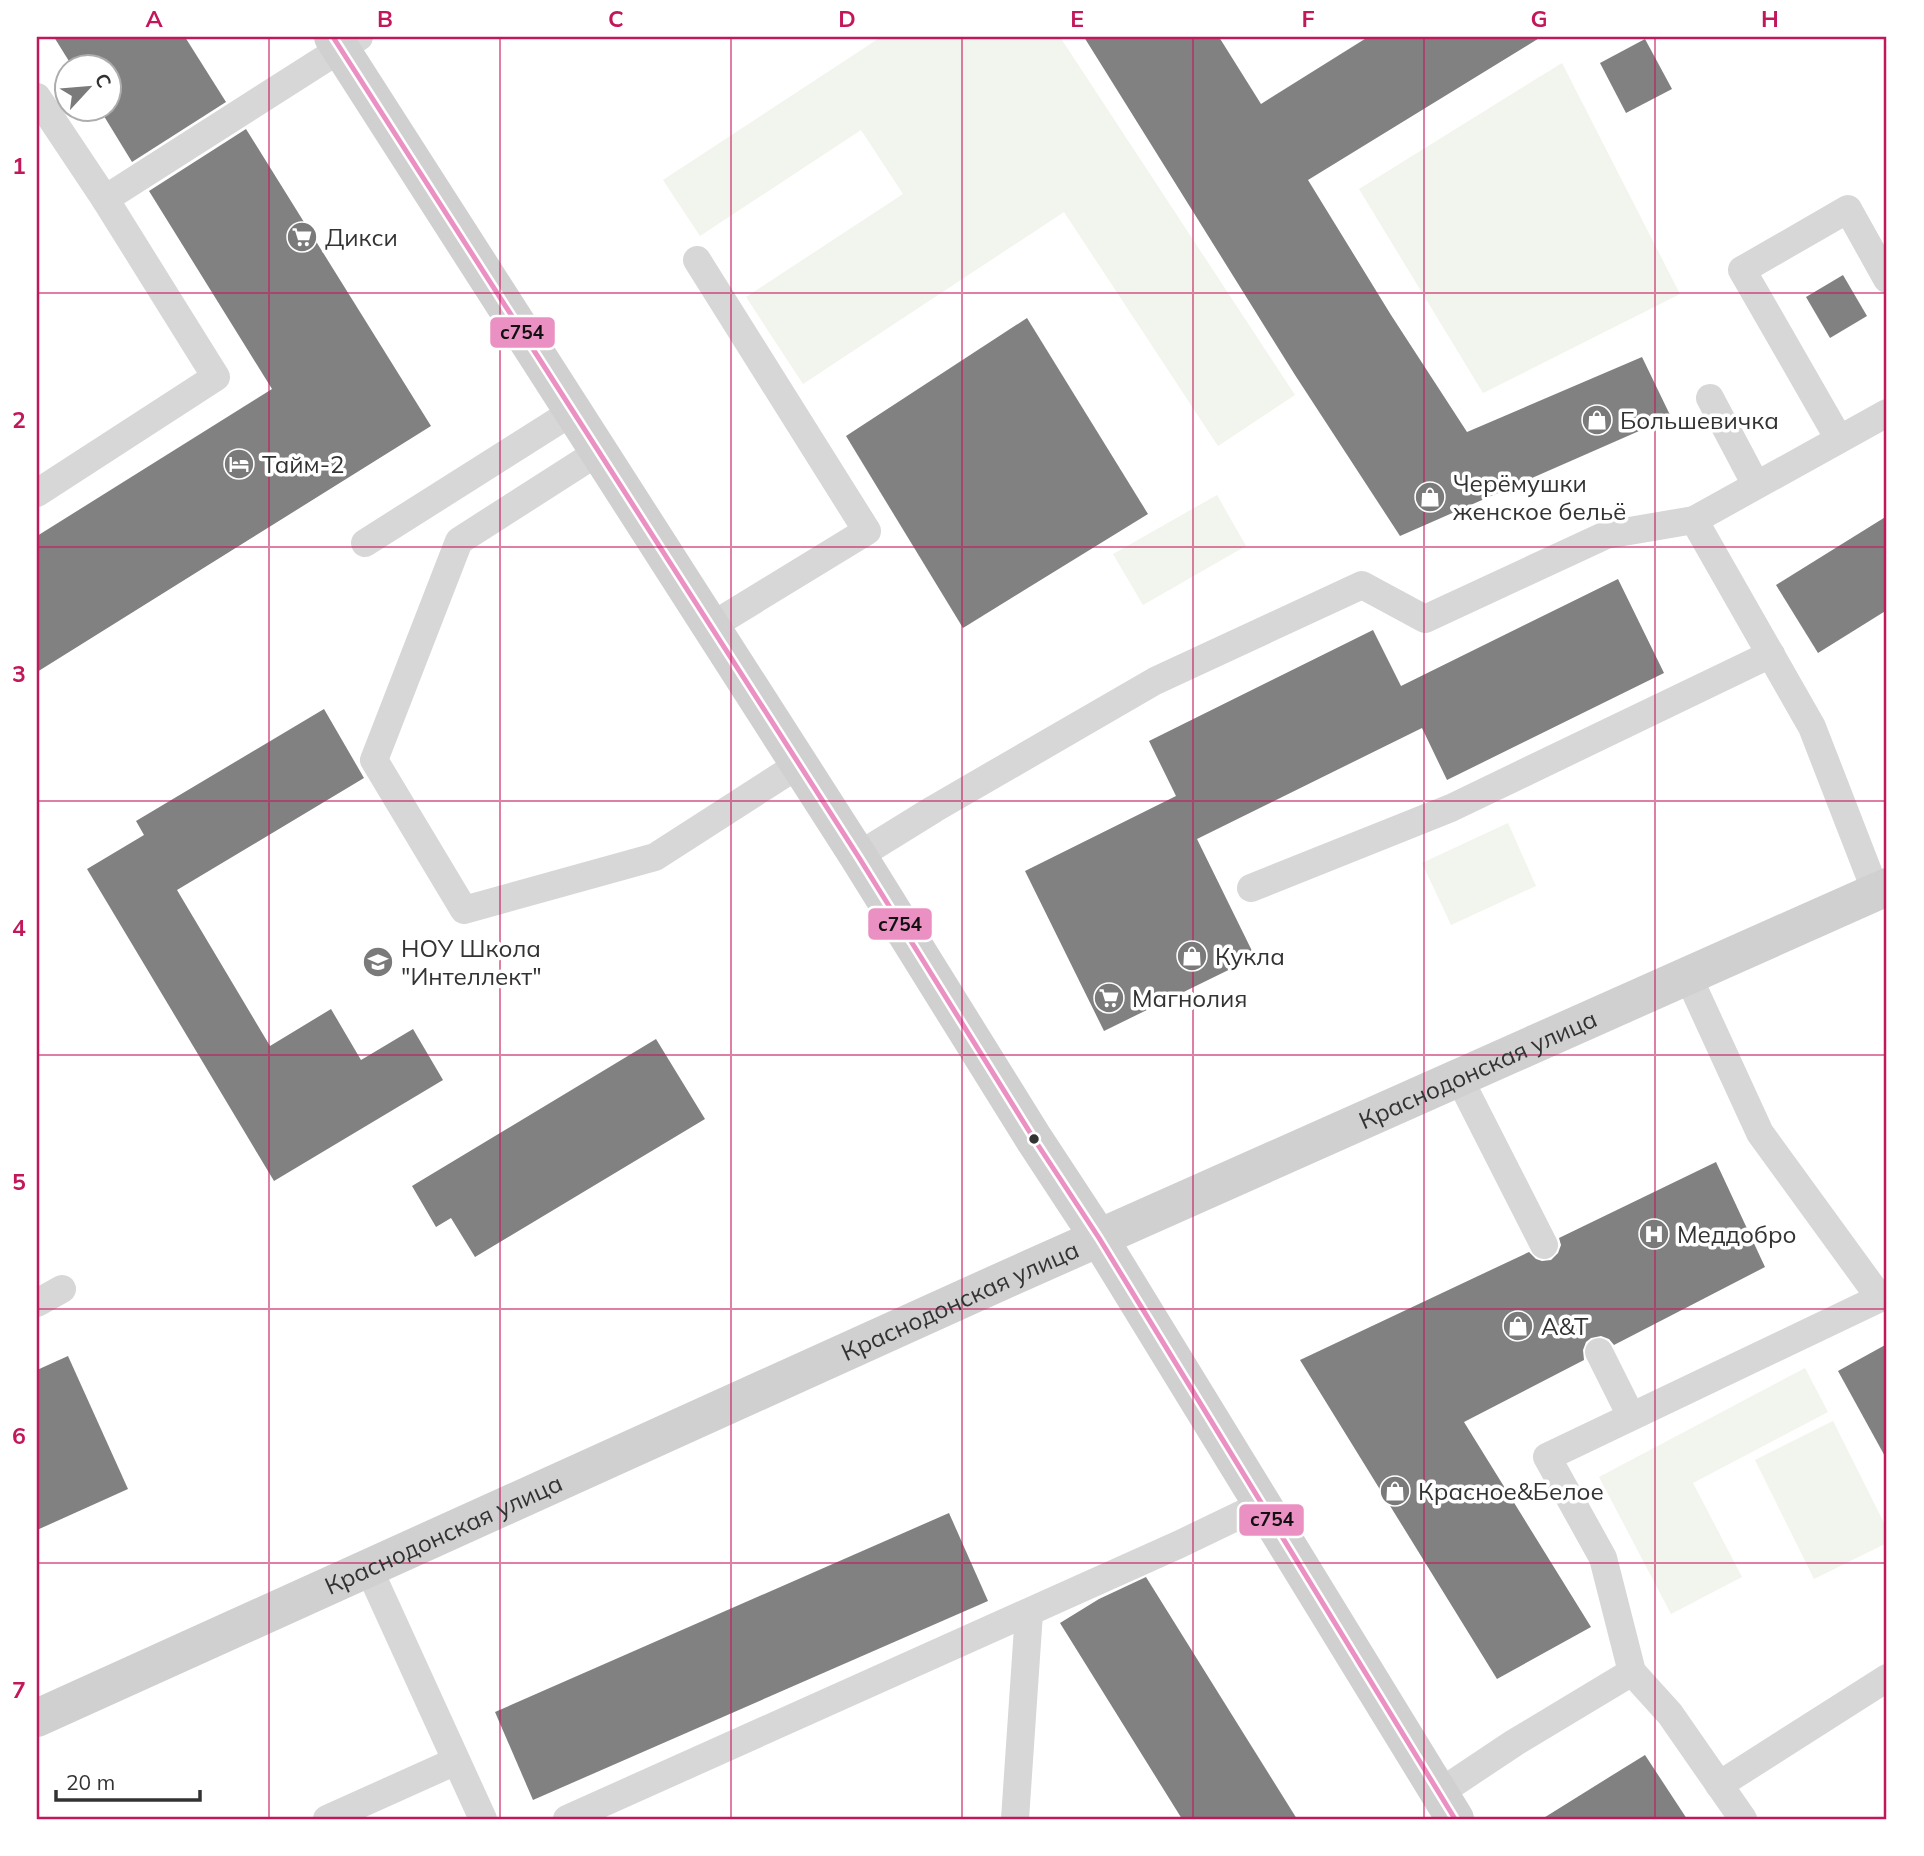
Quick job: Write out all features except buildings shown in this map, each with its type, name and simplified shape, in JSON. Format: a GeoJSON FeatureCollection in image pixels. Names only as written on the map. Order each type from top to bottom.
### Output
{"type":"FeatureCollection","features":[{"type":"Feature","properties":{"kind":"main road"},"geometry":{"type":"LineString","coordinates":[[344,41],[572,412],[858,856],[1034,1139],[1099,1238],[1447,1806]]}},
{"type":"Feature","properties":{"kind":"main road","name":"Краснодонская улица"},"geometry":{"type":"LineString","coordinates":[[37,1718],[1099,1238],[1882,889]]}},
{"type":"Feature","properties":{"kind":"lane"},"geometry":{"type":"LineString","coordinates":[[105,199],[344,41]]}},
{"type":"Feature","properties":{"kind":"lane"},"geometry":{"type":"LineString","coordinates":[[37,97],[105,199],[216,377],[37,493]]}},
{"type":"Feature","properties":{"kind":"lane"},"geometry":{"type":"LineString","coordinates":[[1839,439],[1742,270],[1849,209],[1887,279]]}},
{"type":"Feature","properties":{"kind":"lane"},"geometry":{"type":"LineString","coordinates":[[697,260],[867,531],[710,627]]}},
{"type":"Feature","properties":{"kind":"lane"},"geometry":{"type":"LineString","coordinates":[[1710,398],[1756,485]]}},
{"type":"Feature","properties":{"kind":"lane"},"geometry":{"type":"LineString","coordinates":[[365,542],[572,412]]}},
{"type":"Feature","properties":{"kind":"lane"},"geometry":{"type":"LineString","coordinates":[[858,856],[1155,681],[1362,585],[1425,618],[1606,535],[1694,520],[1887,413]]}},
{"type":"Feature","properties":{"kind":"lane"},"geometry":{"type":"LineString","coordinates":[[598,452],[459,541],[374,760],[464,910],[655,857],[798,765]]}},
{"type":"Feature","properties":{"kind":"lane"},"geometry":{"type":"LineString","coordinates":[[1694,520],[1812,727],[1882,889]]}},
{"type":"Feature","properties":{"kind":"lane"},"geometry":{"type":"LineString","coordinates":[[1251,888],[1451,808],[1771,654]]}},
{"type":"Feature","properties":{"kind":"lane"},"geometry":{"type":"LineString","coordinates":[[1688,976],[1760,1133],[1883,1304],[1631,1416],[1547,1457],[1603,1558],[1632,1672],[1670,1714],[1743,1819]]}},
{"type":"Feature","properties":{"kind":"lane"},"geometry":{"type":"LineString","coordinates":[[1459,1078],[1544,1245]]}},
{"type":"Feature","properties":{"kind":"lane"},"geometry":{"type":"LineString","coordinates":[[37,1303],[62,1289]]}},
{"type":"Feature","properties":{"kind":"lane"},"geometry":{"type":"LineString","coordinates":[[1599,1352],[1631,1416]]}},
{"type":"Feature","properties":{"kind":"lane"},"geometry":{"type":"LineString","coordinates":[[567,1819],[1180,1544],[1263,1504]]}},
{"type":"Feature","properties":{"kind":"lane"},"geometry":{"type":"LineString","coordinates":[[368,1567],[483,1819]]}},
{"type":"Feature","properties":{"kind":"lane"},"geometry":{"type":"LineString","coordinates":[[1015,1819],[1029,1612]]}},
{"type":"Feature","properties":{"kind":"lane"},"geometry":{"type":"LineString","coordinates":[[1447,1806],[1514,1743],[1632,1672]]}},
{"type":"Feature","properties":{"kind":"lane"},"geometry":{"type":"LineString","coordinates":[[1719,1785],[1887,1678]]}},
{"type":"Feature","properties":{"kind":"lane"},"geometry":{"type":"LineString","coordinates":[[327,1819],[456,1761]]}},
{"type":"Feature","properties":{"kind":"shaded area"},"geometry":{"type":"Polygon","coordinates":[[[881,37],[1060,37],[1295,395],[1218,446],[1064,212],[803,384],[746,297],[903,194],[861,130],[700,236],[663,180],[881,37]]]}},
{"type":"Feature","properties":{"kind":"shaded area"},"geometry":{"type":"Polygon","coordinates":[[[1562,63],[1680,294],[1483,393],[1359,189],[1562,63]]]}},
{"type":"Feature","properties":{"kind":"shaded area"},"geometry":{"type":"Polygon","coordinates":[[[1217,495],[1246,546],[1143,605],[1113,554],[1217,495]]]}},
{"type":"Feature","properties":{"kind":"shaded area"},"geometry":{"type":"Polygon","coordinates":[[[1508,823],[1536,886],[1451,925],[1422,863],[1508,823]]]}},
{"type":"Feature","properties":{"kind":"shaded area"},"geometry":{"type":"Polygon","coordinates":[[[1805,1368],[1828,1412],[1693,1483],[1742,1577],[1671,1614],[1599,1477],[1805,1368]]]}},
{"type":"Feature","properties":{"kind":"shaded area"},"geometry":{"type":"Polygon","coordinates":[[[1833,1421],[1887,1529],[1887,1543],[1814,1579],[1755,1460],[1833,1421]]]}},
{"type":"Feature","properties":{"kind":"transit line","name":"с754"},"geometry":{"type":"LineString","coordinates":[[333,37],[858,856],[1034,1139],[1099,1238],[1455,1819]]}},
{"type":"Feature","properties":{"kind":"place","name":"Дикси"},"geometry":{"type":"Point","coordinates":[302,237]}},
{"type":"Feature","properties":{"kind":"place","name":"Большевичка"},"geometry":{"type":"Point","coordinates":[1597,420]}},
{"type":"Feature","properties":{"kind":"place","name":"Тайм-2"},"geometry":{"type":"Point","coordinates":[239,464]}},
{"type":"Feature","properties":{"kind":"place","name":"Черёмушки женское бельё"},"geometry":{"type":"Point","coordinates":[1430,497]}},
{"type":"Feature","properties":{"kind":"place","name":"Кукла"},"geometry":{"type":"Point","coordinates":[1192,956]}},
{"type":"Feature","properties":{"kind":"place","name":"НОУ Школа \"Интеллект\""},"geometry":{"type":"Point","coordinates":[378,962]}},
{"type":"Feature","properties":{"kind":"place","name":"Магнолия"},"geometry":{"type":"Point","coordinates":[1109,998]}},
{"type":"Feature","properties":{"kind":"place","name":"Меддобро"},"geometry":{"type":"Point","coordinates":[1654,1234]}},
{"type":"Feature","properties":{"kind":"place","name":"A&T"},"geometry":{"type":"Point","coordinates":[1518,1326]}},
{"type":"Feature","properties":{"kind":"place","name":"Красное&Белое"},"geometry":{"type":"Point","coordinates":[1395,1491]}}]}
